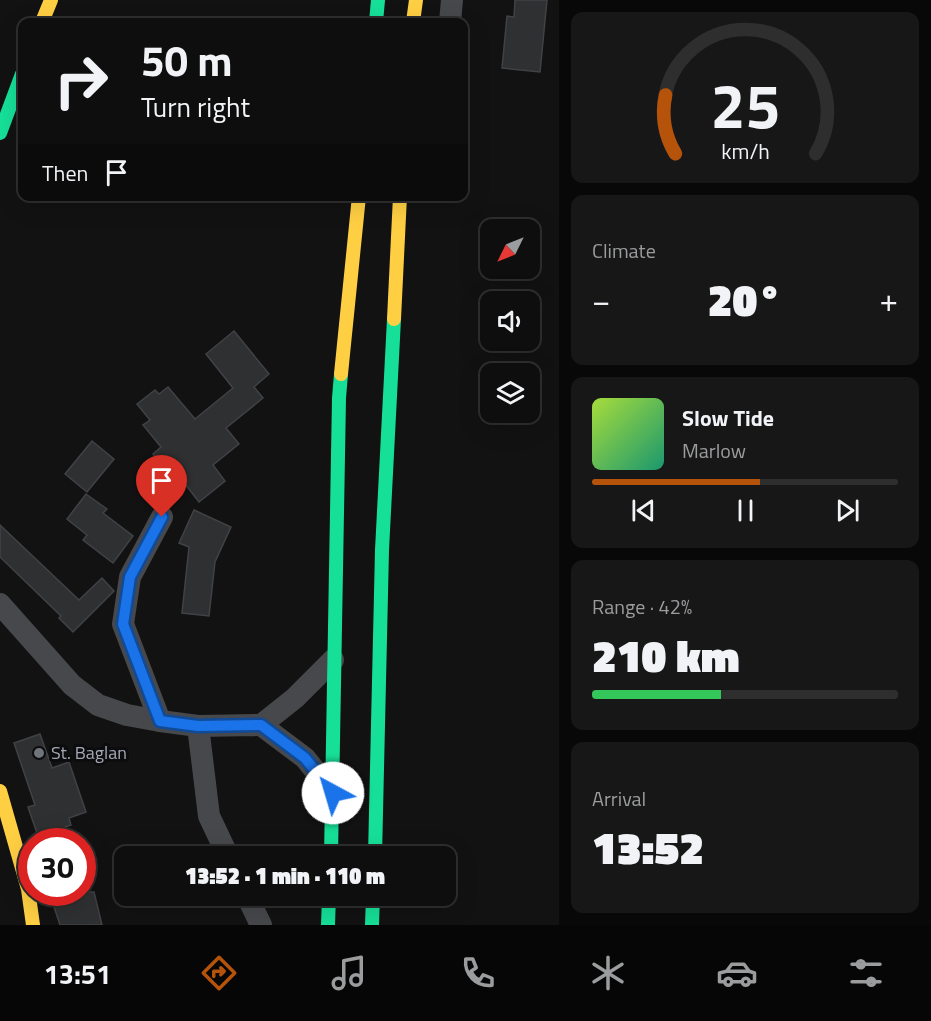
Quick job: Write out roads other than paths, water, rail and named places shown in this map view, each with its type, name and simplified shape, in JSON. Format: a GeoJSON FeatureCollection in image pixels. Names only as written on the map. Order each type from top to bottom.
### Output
{"type":"FeatureCollection","features":[{"type":"Feature","properties":{"kind":"main road"},"geometry":{"type":"LineString","coordinates":[[44,18],[51,0]]}},
{"type":"Feature","properties":{"kind":"main road"},"geometry":{"type":"LineString","coordinates":[[376,18],[378,0]]}},
{"type":"Feature","properties":{"kind":"main road"},"geometry":{"type":"LineString","coordinates":[[414,18],[416,0]]}},
{"type":"Feature","properties":{"kind":"main road"},"geometry":{"type":"LineString","coordinates":[[0,133],[18,85]]}},
{"type":"Feature","properties":{"kind":"main road"},"geometry":{"type":"LineString","coordinates":[[331,846],[339,398],[359,201]]}},
{"type":"Feature","properties":{"kind":"main road"},"geometry":{"type":"LineString","coordinates":[[375,846],[382,550],[400,201]]}},
{"type":"Feature","properties":{"kind":"main road"},"geometry":{"type":"LineString","coordinates":[[0,791],[28,889],[33,925]]}},
{"type":"Feature","properties":{"kind":"main road"},"geometry":{"type":"LineString","coordinates":[[328,925],[329,906]]}},
{"type":"Feature","properties":{"kind":"main road"},"geometry":{"type":"LineString","coordinates":[[372,925],[373,906]]}},
{"type":"Feature","properties":{"kind":"street"},"geometry":{"type":"LineString","coordinates":[[450,18],[452,0]]}},
{"type":"Feature","properties":{"kind":"street"},"geometry":{"type":"LineString","coordinates":[[160,721],[123,624],[130,577],[162,517]]}},
{"type":"Feature","properties":{"kind":"street"},"geometry":{"type":"LineString","coordinates":[[0,604],[72,685],[98,705],[127,715],[160,721],[198,726],[261,725],[295,698],[333,660]]}},
{"type":"Feature","properties":{"kind":"street"},"geometry":{"type":"LineString","coordinates":[[261,725],[305,758],[333,793]]}},
{"type":"Feature","properties":{"kind":"street"},"geometry":{"type":"LineString","coordinates":[[198,726],[208,816],[223,846]]}},
{"type":"Feature","properties":{"kind":"street"},"geometry":{"type":"LineString","coordinates":[[252,906],[261,925]]}},
{"type":"Feature","properties":{"kind":"place","name":"St. Baglan"},"geometry":{"type":"Point","coordinates":[39,753]}}]}
